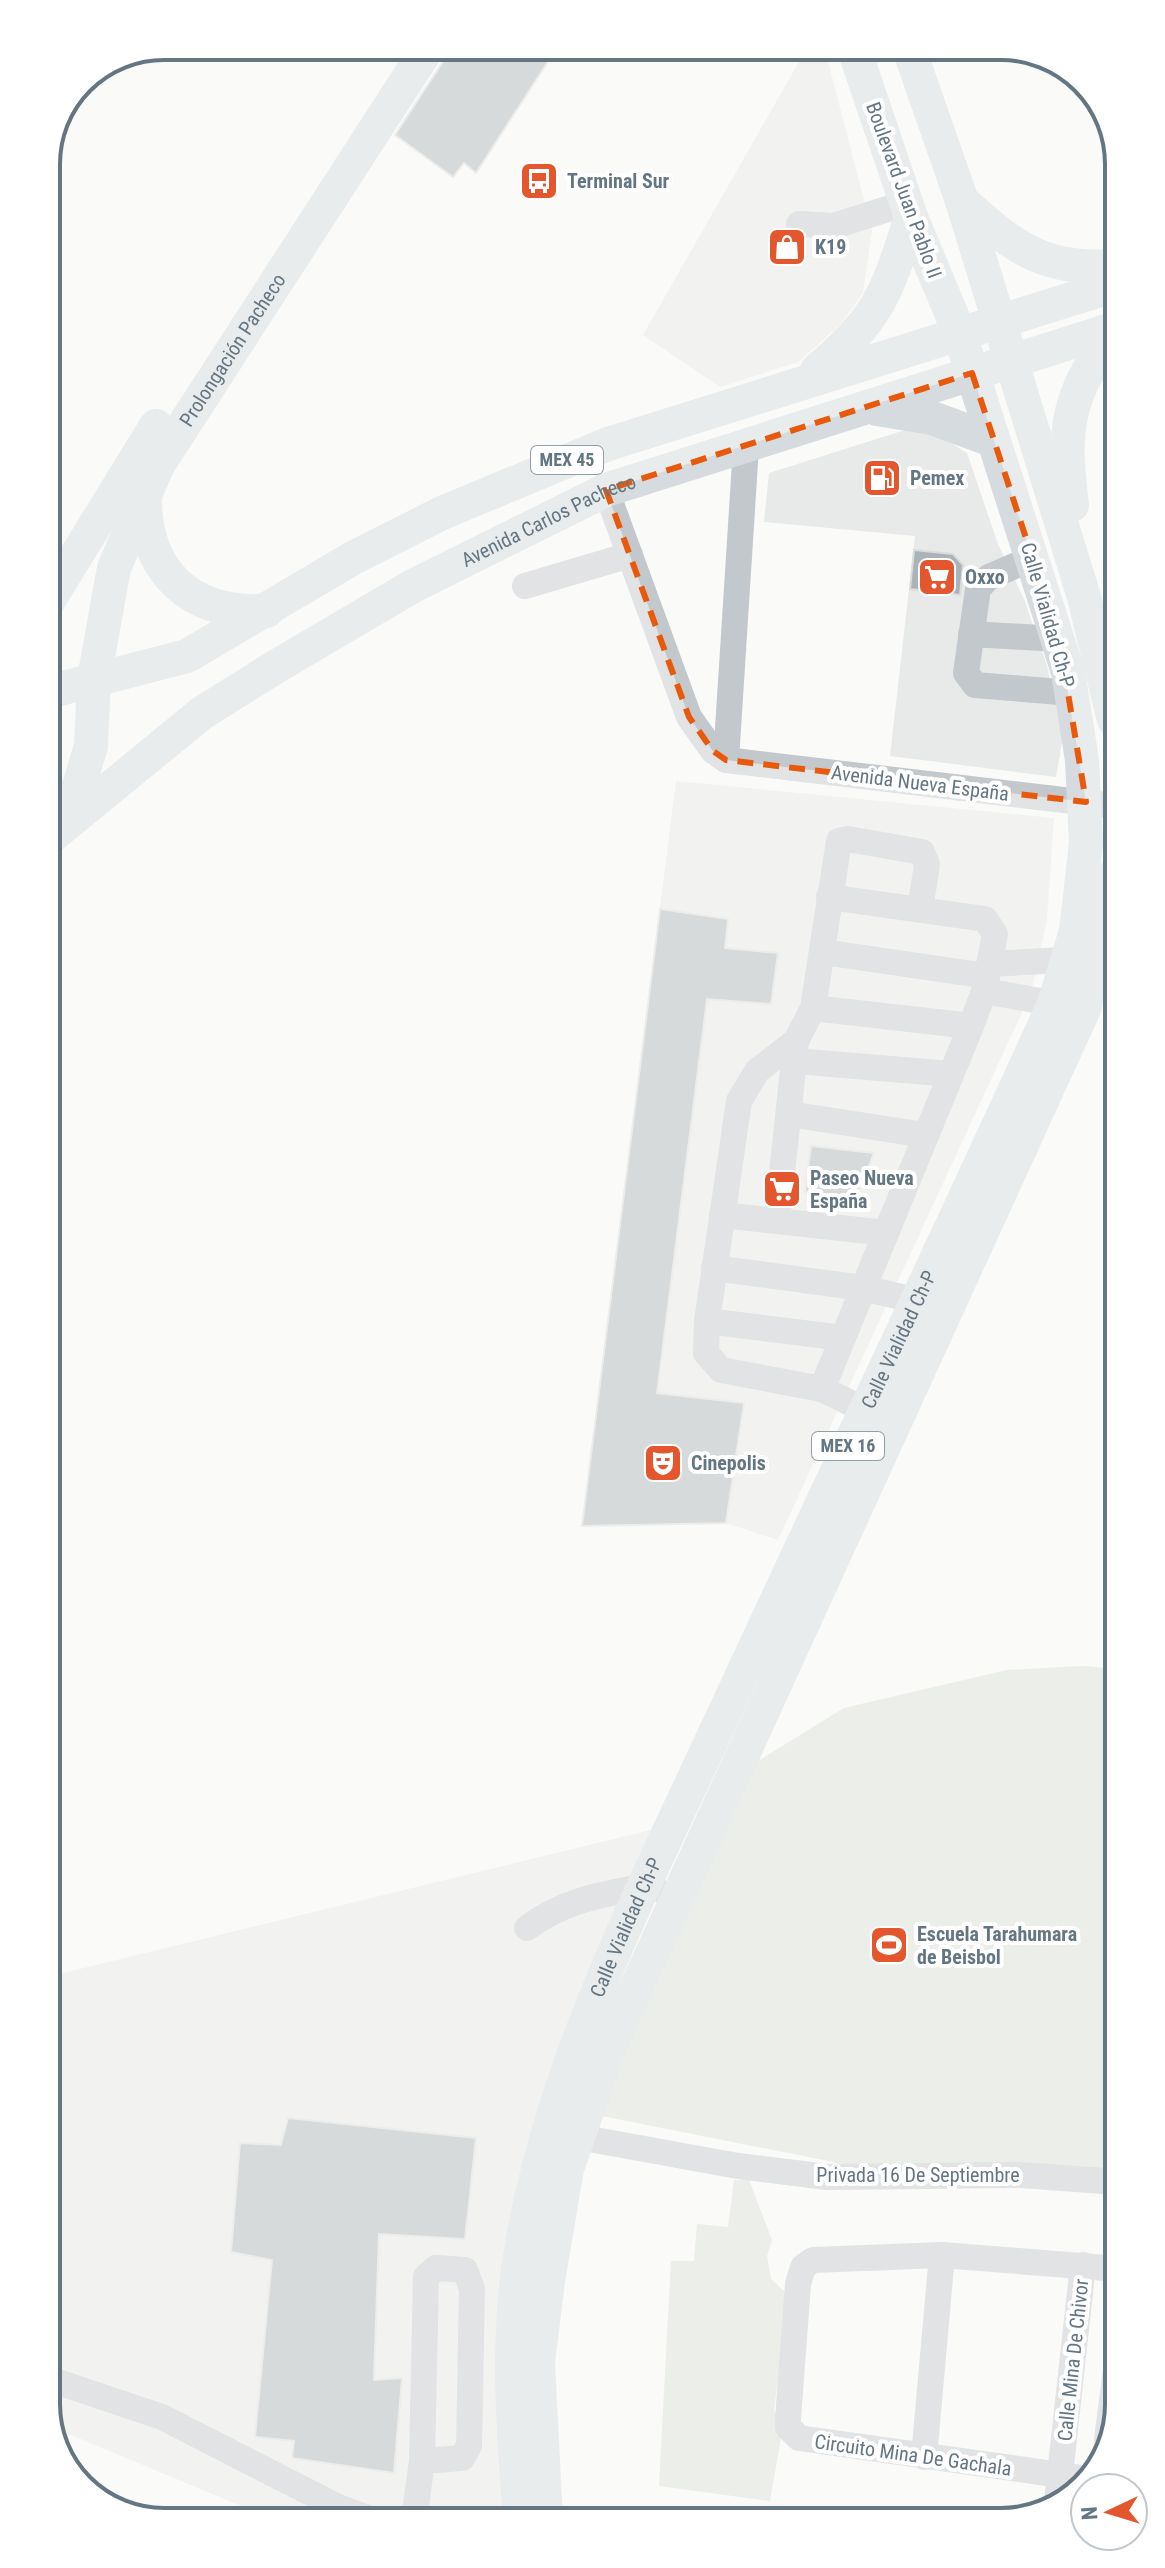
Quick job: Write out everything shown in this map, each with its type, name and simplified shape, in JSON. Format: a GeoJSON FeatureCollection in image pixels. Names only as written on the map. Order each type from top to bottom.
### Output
{"type":"FeatureCollection","features":[{"type":"Feature","properties":{"kind":"main road","name":"Prolongación Pacheco"},"geometry":{"type":"LineString","coordinates":[[60,582],[392,60]]}},
{"type":"Feature","properties":{"kind":"main road","name":"Prolongación Pacheco"},"geometry":{"type":"LineString","coordinates":[[60,817],[79,786],[91,746],[94,679],[114,568],[158,465],[420,60]]}},
{"type":"Feature","properties":{"kind":"main road","name":"Boulevard Juan Pablo II"},"geometry":{"type":"LineString","coordinates":[[858,60],[908,210],[959,332]]}},
{"type":"Feature","properties":{"kind":"main road"},"geometry":{"type":"LineString","coordinates":[[913,60],[962,201],[998,321]]}},
{"type":"Feature","properties":{"kind":"main road"},"geometry":{"type":"LineString","coordinates":[[962,201],[1036,258],[1090,268],[1105,267]]}},
{"type":"Feature","properties":{"kind":"main road"},"geometry":{"type":"LineString","coordinates":[[803,381],[855,339],[871,317],[888,285],[908,210]]}},
{"type":"Feature","properties":{"kind":"main road","name":"MEX 45"},"geometry":{"type":"LineString","coordinates":[[60,689],[187,656],[268,611],[353,558],[442,513],[608,444],[1105,288]]}},
{"type":"Feature","properties":{"kind":"main road","name":"Calle Vialidad Ch-P"},"geometry":{"type":"LineString","coordinates":[[998,321],[1084,597],[1105,683]]}},
{"type":"Feature","properties":{"kind":"main road","name":"Calle Vialidad Ch-P"},"geometry":{"type":"LineString","coordinates":[[959,332],[1059,639],[1100,804],[1083,885],[1084,959]]}},
{"type":"Feature","properties":{"kind":"main road","name":"Avenida Carlos Pacheco"},"geometry":{"type":"LineString","coordinates":[[60,827],[202,713],[277,666],[413,586],[606,490],[1011,360],[1105,334]]}},
{"type":"Feature","properties":{"kind":"main road"},"geometry":{"type":"LineString","coordinates":[[1084,597],[1066,441],[1077,389],[1105,345]]}},
{"type":"Feature","properties":{"kind":"main road"},"geometry":{"type":"LineString","coordinates":[[869,408],[932,418],[992,440]]}},
{"type":"Feature","properties":{"kind":"main road"},"geometry":{"type":"LineString","coordinates":[[145,493],[145,522],[152,549],[167,573],[187,593],[226,610],[268,611]]}},
{"type":"Feature","properties":{"kind":"main road","name":"Calle Vialidad Ch-P"},"geometry":{"type":"LineString","coordinates":[[519,2508],[512,2396],[514,2322],[521,2250],[563,2134],[611,2043],[662,1891],[1069,1006],[1105,901]]}},
{"type":"Feature","properties":{"kind":"main road","name":"Calle Vialidad Ch-P"},"geometry":{"type":"LineString","coordinates":[[545,2508],[538,2362],[567,2169],[563,2134]]}},
{"type":"Feature","properties":{"kind":"street"},"geometry":{"type":"LineString","coordinates":[[799,224],[834,226],[908,210]]}},
{"type":"Feature","properties":{"kind":"street"},"geometry":{"type":"LineString","coordinates":[[726,760],[746,447]]}},
{"type":"Feature","properties":{"kind":"street"},"geometry":{"type":"LineString","coordinates":[[606,490],[689,717],[713,751],[726,760]]}},
{"type":"Feature","properties":{"kind":"street"},"geometry":{"type":"LineString","coordinates":[[525,586],[630,555]]}},
{"type":"Feature","properties":{"kind":"street"},"geometry":{"type":"LineString","coordinates":[[1033,558],[984,581],[974,598],[966,673],[975,685],[1072,693]]}},
{"type":"Feature","properties":{"kind":"street"},"geometry":{"type":"LineString","coordinates":[[971,634],[1059,639]]}},
{"type":"Feature","properties":{"kind":"street","name":"Avenida Nueva España"},"geometry":{"type":"LineString","coordinates":[[726,760],[1100,804]]}},
{"type":"Feature","properties":{"kind":"street"},"geometry":{"type":"LineString","coordinates":[[777,1221],[796,1051],[813,1008],[837,845],[843,839],[862,840],[922,852],[927,865],[920,909]]}},
{"type":"Feature","properties":{"kind":"street"},"geometry":{"type":"LineString","coordinates":[[822,1389],[971,1026],[987,977],[995,934],[990,922],[829,897]]}},
{"type":"Feature","properties":{"kind":"street"},"geometry":{"type":"LineString","coordinates":[[823,952],[987,977],[1069,1006]]}},
{"type":"Feature","properties":{"kind":"street"},"geometry":{"type":"LineString","coordinates":[[987,977],[1084,959]]}},
{"type":"Feature","properties":{"kind":"street"},"geometry":{"type":"LineString","coordinates":[[813,1008],[971,1026]]}},
{"type":"Feature","properties":{"kind":"street"},"geometry":{"type":"LineString","coordinates":[[879,1417],[822,1389],[721,1370],[706,1353],[707,1321],[739,1101],[757,1071],[796,1051],[951,1074]]}},
{"type":"Feature","properties":{"kind":"street"},"geometry":{"type":"LineString","coordinates":[[789,1114],[925,1135]]}},
{"type":"Feature","properties":{"kind":"street"},"geometry":{"type":"LineString","coordinates":[[722,1215],[886,1233]]}},
{"type":"Feature","properties":{"kind":"street"},"geometry":{"type":"LineString","coordinates":[[714,1268],[863,1288],[932,1304]]}},
{"type":"Feature","properties":{"kind":"street"},"geometry":{"type":"LineString","coordinates":[[707,1321],[843,1338]]}},
{"type":"Feature","properties":{"kind":"street"},"geometry":{"type":"LineString","coordinates":[[527,1928],[549,1912],[580,1899],[662,1891]]}},
{"type":"Feature","properties":{"kind":"street","name":"Privada 16 De Septiembre"},"geometry":{"type":"LineString","coordinates":[[563,2134],[827,2177],[1020,2175],[1105,2181]]}},
{"type":"Feature","properties":{"kind":"street"},"geometry":{"type":"LineString","coordinates":[[924,2457],[942,2255]]}},
{"type":"Feature","properties":{"kind":"street","name":"Circuito Mina De Gachala"},"geometry":{"type":"LineString","coordinates":[[1069,2477],[799,2438],[788,2427],[798,2284],[803,2267],[813,2260],[942,2255],[1105,2267]]}},
{"type":"Feature","properties":{"kind":"street","name":"Calle Mina De Chivor"},"geometry":{"type":"LineString","coordinates":[[1059,2490],[1083,2265]]}},
{"type":"Feature","properties":{"kind":"street"},"geometry":{"type":"LineString","coordinates":[[416,2508],[422,2461],[426,2277],[443,2266],[465,2270],[472,2289],[469,2446],[462,2458],[422,2461]]}},
{"type":"Feature","properties":{"kind":"street"},"geometry":{"type":"LineString","coordinates":[[60,2383],[162,2417],[341,2508]]}},
{"type":"Feature","properties":{"kind":"highlighted area"},"geometry":{"type":"Polygon","coordinates":[[[972,373],[1059,639],[1086,802],[726,760],[713,751],[689,717],[606,490],[972,373]]]}},
{"type":"Feature","properties":{"kind":"shaded area","name":"K19"},"geometry":{"type":"Polygon","coordinates":[[[800,60],[828,60],[872,231],[863,293],[840,325],[798,362],[720,387],[643,335],[800,60]]]}},
{"type":"Feature","properties":{"kind":"shaded area"},"geometry":{"type":"Polygon","coordinates":[[[926,428],[967,453],[998,544],[1024,599],[1047,666],[1063,736],[1056,777],[890,756],[915,536],[764,522],[769,473],[905,430],[926,428]]]}},
{"type":"Feature","properties":{"kind":"shaded area","name":"Paseo Nueva España"},"geometry":{"type":"Polygon","coordinates":[[[676,781],[1054,818],[1047,919],[1031,993],[778,1540],[726,1523],[582,1526],[676,781]]]}},
{"type":"Feature","properties":{"kind":"shaded area","name":"Escuela Tarahumara de Beisbol"},"geometry":{"type":"Polygon","coordinates":[[[1083,1666],[1105,1668],[1105,2185],[889,2173],[587,2113],[732,1777],[844,1708],[1007,1670],[1083,1666]]]}},
{"type":"Feature","properties":{"kind":"shaded area"},"geometry":{"type":"Polygon","coordinates":[[[671,1825],[578,2030],[517,2508],[246,2508],[65,2432],[60,2404],[60,1974],[671,1825]]]}},
{"type":"Feature","properties":{"kind":"shaded area"},"geometry":{"type":"Polygon","coordinates":[[[734,2180],[749,2180],[772,2240],[767,2256],[771,2279],[784,2291],[788,2302],[774,2410],[782,2432],[770,2501],[659,2486],[671,2261],[694,2261],[697,2224],[728,2227],[734,2180]]]}},
{"type":"Feature","properties":{"kind":"building"},"geometry":{"type":"Polygon","coordinates":[[[444,60],[549,60],[476,173],[464,163],[453,177],[395,135],[444,60]]]}},
{"type":"Feature","properties":{"kind":"building","name":"Oxxo"},"geometry":{"type":"Polygon","coordinates":[[[914,550],[953,554],[963,565],[960,595],[910,589],[914,550]]]}},
{"type":"Feature","properties":{"kind":"building"},"geometry":{"type":"Polygon","coordinates":[[[660,909],[728,919],[725,948],[778,953],[771,1004],[707,999],[657,1393],[744,1403],[726,1523],[582,1526],[660,909]]]}},
{"type":"Feature","properties":{"kind":"building"},"geometry":{"type":"Polygon","coordinates":[[[811,1146],[874,1153],[856,1198],[805,1192],[811,1146]]]}},
{"type":"Feature","properties":{"kind":"building"},"geometry":{"type":"Polygon","coordinates":[[[288,2118],[476,2138],[465,2239],[379,2234],[374,2380],[402,2378],[394,2473],[292,2458],[294,2441],[255,2437],[272,2260],[231,2252],[240,2143],[281,2145],[288,2118]]]}},
{"type":"Feature","properties":{"kind":"place","name":"Terminal Sur"},"geometry":{"type":"Point","coordinates":[539,181]}},
{"type":"Feature","properties":{"kind":"place","name":"K19"},"geometry":{"type":"Point","coordinates":[787,247]}},
{"type":"Feature","properties":{"kind":"place","name":"Pemex"},"geometry":{"type":"Point","coordinates":[882,478]}},
{"type":"Feature","properties":{"kind":"place","name":"Oxxo"},"geometry":{"type":"Point","coordinates":[937,577]}},
{"type":"Feature","properties":{"kind":"place","name":"Paseo Nueva España"},"geometry":{"type":"Point","coordinates":[782,1189]}},
{"type":"Feature","properties":{"kind":"place","name":"Cinepolis"},"geometry":{"type":"Point","coordinates":[663,1463]}},
{"type":"Feature","properties":{"kind":"place","name":"Escuela Tarahumara de Beisbol"},"geometry":{"type":"Point","coordinates":[889,1945]}}]}
